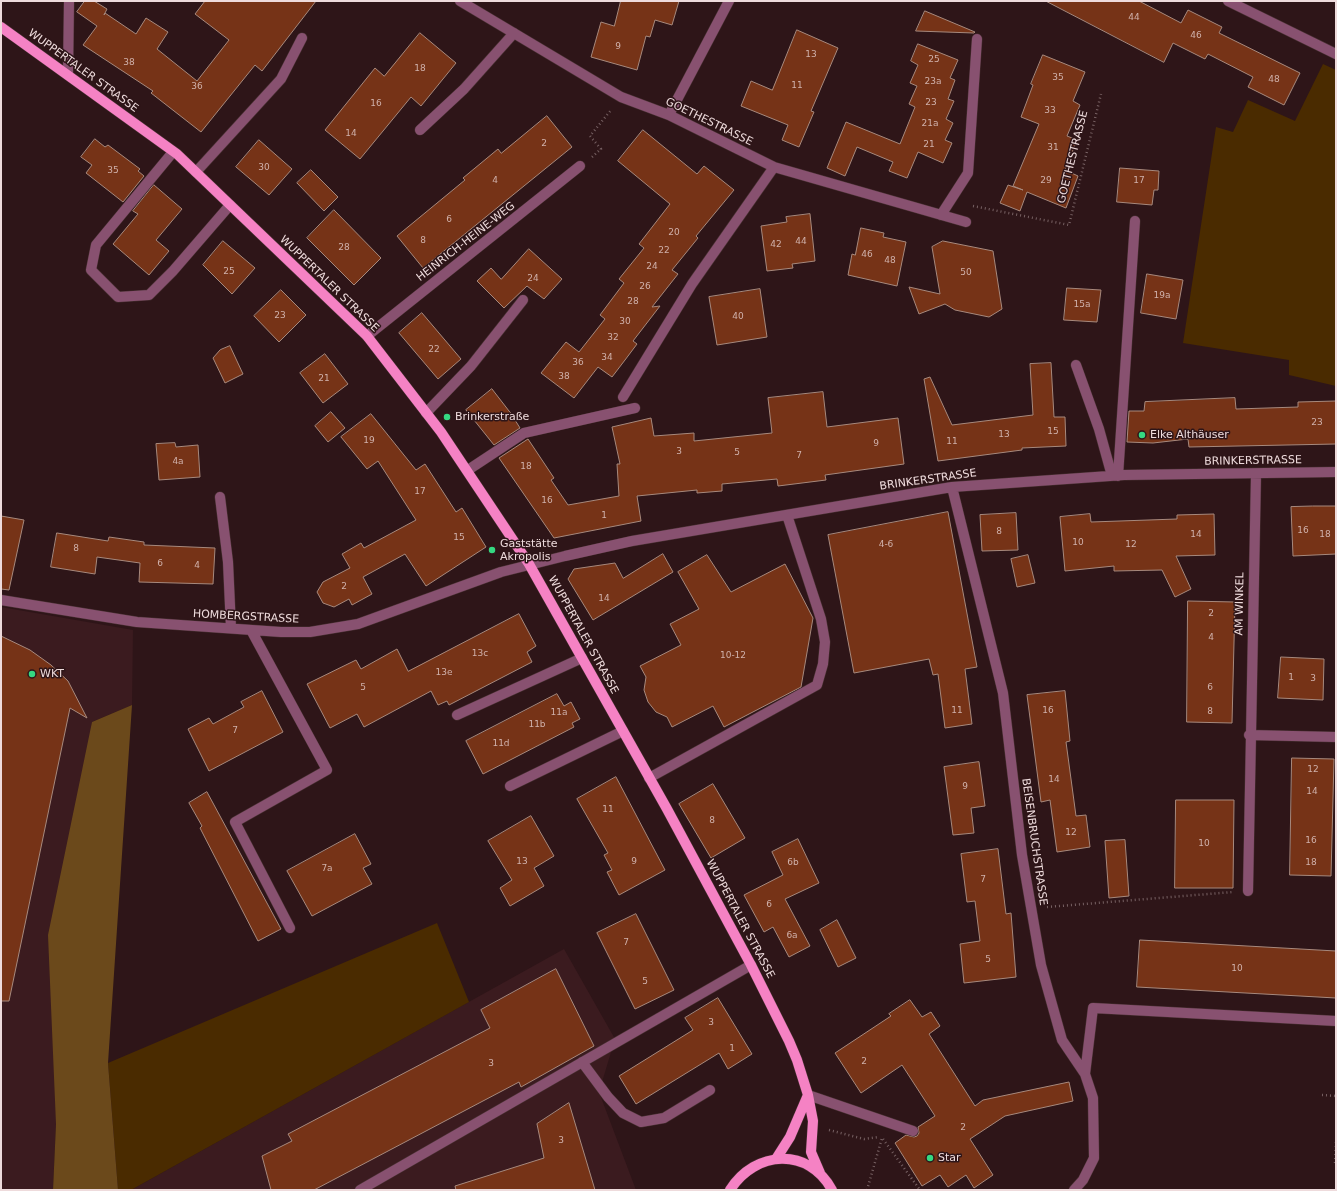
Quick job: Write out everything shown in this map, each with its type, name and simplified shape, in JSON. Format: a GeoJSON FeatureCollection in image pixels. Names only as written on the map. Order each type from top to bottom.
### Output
{"type":"FeatureCollection","features":[{"type":"Feature","properties":{"kind":"main road","name":"WUPPERTALER STRASSE"},"geometry":{"type":"LineString","coordinates":[[1,27],[174,152],[196,172],[367,336],[468,470],[529,564],[650,778],[752,965],[790,1041],[808,1096],[813,1121],[811,1152],[820,1173]]}},
{"type":"Feature","properties":{"kind":"main road"},"geometry":{"type":"LineString","coordinates":[[776,1159],[790,1136],[808,1096]]}},
{"type":"Feature","properties":{"kind":"main road"},"geometry":{"type":"LineString","coordinates":[[730,1190],[736,1180],[747,1170],[760,1162],[776,1159],[790,1159],[804,1163],[820,1173],[832,1190]]}},
{"type":"Feature","properties":{"kind":"street"},"geometry":{"type":"LineString","coordinates":[[68,75],[69,1]]}},
{"type":"Feature","properties":{"kind":"street","name":"GOETHESTRASSE"},"geometry":{"type":"LineString","coordinates":[[460,1],[621,97],[669,115],[774,167],[966,222]]}},
{"type":"Feature","properties":{"kind":"street"},"geometry":{"type":"LineString","coordinates":[[669,115],[729,1]]}},
{"type":"Feature","properties":{"kind":"street"},"geometry":{"type":"LineString","coordinates":[[1228,1],[1336,54]]}},
{"type":"Feature","properties":{"kind":"street"},"geometry":{"type":"LineString","coordinates":[[420,130],[464,89],[514,33]]}},
{"type":"Feature","properties":{"kind":"street"},"geometry":{"type":"LineString","coordinates":[[196,172],[282,80],[302,38]]}},
{"type":"Feature","properties":{"kind":"street"},"geometry":{"type":"LineString","coordinates":[[945,215],[968,173],[976,39]]}},
{"type":"Feature","properties":{"kind":"street"},"geometry":{"type":"LineString","coordinates":[[174,152],[96,245],[91,270],[118,296],[148,295],[173,271],[230,205]]}},
{"type":"Feature","properties":{"kind":"street","name":"HEINRICH-HEINE-WEG"},"geometry":{"type":"LineString","coordinates":[[367,336],[580,166]]}},
{"type":"Feature","properties":{"kind":"street"},"geometry":{"type":"LineString","coordinates":[[623,397],[692,284],[774,167]]}},
{"type":"Feature","properties":{"kind":"street"},"geometry":{"type":"LineString","coordinates":[[1115,476],[1135,221]]}},
{"type":"Feature","properties":{"kind":"street"},"geometry":{"type":"LineString","coordinates":[[426,413],[472,366],[523,300]]}},
{"type":"Feature","properties":{"kind":"street"},"geometry":{"type":"LineString","coordinates":[[1076,365],[1115,476]]}},
{"type":"Feature","properties":{"kind":"street"},"geometry":{"type":"LineString","coordinates":[[468,470],[524,433],[635,408]]}},
{"type":"Feature","properties":{"kind":"street","name":"BRINKERSTRASSE"},"geometry":{"type":"LineString","coordinates":[[529,564],[632,541],[952,487],[1115,476],[1336,472]]}},
{"type":"Feature","properties":{"kind":"street","name":"AM WINKEL"},"geometry":{"type":"LineString","coordinates":[[1248,891],[1249,735],[1256,474]]}},
{"type":"Feature","properties":{"kind":"street","name":"BEISENBRUCHSTRASSE"},"geometry":{"type":"LineString","coordinates":[[952,487],[1003,693],[1022,855],[1041,965],[1062,1040],[1085,1074],[1094,1107],[1094,1158],[1083,1180],[1074,1190]]}},
{"type":"Feature","properties":{"kind":"street"},"geometry":{"type":"LineString","coordinates":[[220,497],[228,562],[231,628]]}},
{"type":"Feature","properties":{"kind":"street"},"geometry":{"type":"LineString","coordinates":[[650,778],[817,685],[823,664],[825,642],[821,619],[787,515]]}},
{"type":"Feature","properties":{"kind":"street","name":"HOMBERGSTRASSE"},"geometry":{"type":"LineString","coordinates":[[1,600],[137,622],[297,633],[358,624],[490,576],[529,564]]}},
{"type":"Feature","properties":{"kind":"street"},"geometry":{"type":"LineString","coordinates":[[251,630],[327,770],[235,822],[290,928]]}},
{"type":"Feature","properties":{"kind":"street"},"geometry":{"type":"LineString","coordinates":[[457,716],[582,658]]}},
{"type":"Feature","properties":{"kind":"street"},"geometry":{"type":"LineString","coordinates":[[510,786],[623,731]]}},
{"type":"Feature","properties":{"kind":"street"},"geometry":{"type":"LineString","coordinates":[[1249,735],[1336,737]]}},
{"type":"Feature","properties":{"kind":"street"},"geometry":{"type":"LineString","coordinates":[[360,1190],[752,965]]}},
{"type":"Feature","properties":{"kind":"street"},"geometry":{"type":"LineString","coordinates":[[1085,1074],[1093,1008],[1336,1021]]}},
{"type":"Feature","properties":{"kind":"street"},"geometry":{"type":"LineString","coordinates":[[582,1062],[608,1097],[623,1113],[641,1122],[664,1118],[710,1090]]}},
{"type":"Feature","properties":{"kind":"street"},"geometry":{"type":"LineString","coordinates":[[808,1096],[913,1131]]}},
{"type":"Feature","properties":{"kind":"path","name":"GOETHESTRASSE"},"geometry":{"type":"LineString","coordinates":[[945,215],[971,205],[1069,225],[1101,94]]}},
{"type":"Feature","properties":{"kind":"path"},"geometry":{"type":"LineString","coordinates":[[580,166],[601,149],[590,136],[621,97]]}},
{"type":"Feature","properties":{"kind":"path"},"geometry":{"type":"LineString","coordinates":[[1032,908],[1248,891]]}},
{"type":"Feature","properties":{"kind":"path"},"geometry":{"type":"LineString","coordinates":[[1322,1095],[1336,1096]]}},
{"type":"Feature","properties":{"kind":"path"},"geometry":{"type":"LineString","coordinates":[[812,1140],[824,1138],[829,1130],[864,1139],[882,1137]]}},
{"type":"Feature","properties":{"kind":"path"},"geometry":{"type":"LineString","coordinates":[[867,1190],[882,1137]]}},
{"type":"Feature","properties":{"kind":"path"},"geometry":{"type":"LineString","coordinates":[[882,1137],[920,1190]]}},
{"type":"Feature","properties":{"kind":"path"},"geometry":{"type":"LineString","coordinates":[[1335,1163],[1336,1142]]}},
{"type":"Feature","properties":{"kind":"shaded area"},"geometry":{"type":"Polygon","coordinates":[[[1323,64],[1336,70],[1336,386],[1289,375],[1289,360],[1183,343],[1216,127],[1233,132],[1248,100],[1295,121],[1323,64]]]}},
{"type":"Feature","properties":{"kind":"shaded area"},"geometry":{"type":"Polygon","coordinates":[[[1,607],[133,630],[132,705],[92,722],[56,1124],[53,1190],[1,1190],[1,607]]]}},
{"type":"Feature","properties":{"kind":"shaded area"},"geometry":{"type":"Polygon","coordinates":[[[132,705],[108,1063],[118,1190],[53,1190],[56,1124],[48,935],[92,722],[132,705]]]}},
{"type":"Feature","properties":{"kind":"shaded area"},"geometry":{"type":"Polygon","coordinates":[[[437,923],[469,1002],[131,1190],[118,1190],[108,1063],[437,923]]]}},
{"type":"Feature","properties":{"kind":"shaded area"},"geometry":{"type":"Polygon","coordinates":[[[564,949],[615,1039],[599,1092],[636,1190],[131,1190],[564,949]]]}},
{"type":"Feature","properties":{"kind":"building"},"geometry":{"type":"Polygon","coordinates":[[[85,1],[94,1],[107,9],[105,13],[136,34],[146,18],[168,32],[157,49],[197,81],[229,40],[195,14],[205,1],[316,1],[262,71],[255,65],[201,132],[151,93],[153,91],[83,45],[97,26],[77,12],[85,1]]]}},
{"type":"Feature","properties":{"kind":"building"},"geometry":{"type":"Polygon","coordinates":[[[621,1],[679,1],[672,25],[655,20],[650,37],[646,36],[637,70],[591,57],[601,22],[614,26],[621,1]]]}},
{"type":"Feature","properties":{"kind":"building"},"geometry":{"type":"Polygon","coordinates":[[[1046,1],[1139,1],[1181,23],[1188,10],[1222,27],[1219,33],[1300,73],[1284,105],[1248,87],[1253,77],[1208,54],[1205,59],[1173,43],[1164,62],[1046,1]]]}},
{"type":"Feature","properties":{"kind":"building"},"geometry":{"type":"Polygon","coordinates":[[[925,11],[975,32],[916,31],[925,11]]]}},
{"type":"Feature","properties":{"kind":"building"},"geometry":{"type":"Polygon","coordinates":[[[797,30],[838,48],[811,111],[814,112],[799,147],[782,140],[788,125],[741,106],[751,81],[772,90],[797,30]]]}},
{"type":"Feature","properties":{"kind":"building"},"geometry":{"type":"Polygon","coordinates":[[[420,33],[456,63],[421,106],[411,97],[360,159],[325,130],[375,68],[384,76],[420,33]]]}},
{"type":"Feature","properties":{"kind":"building"},"geometry":{"type":"Polygon","coordinates":[[[918,44],[958,60],[950,78],[955,80],[948,99],[954,101],[946,119],[953,123],[945,140],[952,143],[943,163],[918,152],[907,178],[889,171],[893,162],[857,147],[845,176],[827,168],[846,122],[900,144],[915,107],[909,104],[917,86],[910,83],[918,65],[911,61],[918,44]]]}},
{"type":"Feature","properties":{"kind":"building"},"geometry":{"type":"Polygon","coordinates":[[[1043,55],[1085,72],[1073,101],[1080,105],[1067,136],[1077,140],[1065,170],[1078,176],[1066,208],[1027,192],[1020,211],[1000,203],[1008,185],[1023,190],[1013,186],[1039,124],[1021,117],[1033,85],[1031,84],[1043,55]]]}},
{"type":"Feature","properties":{"kind":"building"},"geometry":{"type":"Polygon","coordinates":[[[547,116],[572,147],[423,268],[397,236],[465,180],[463,178],[498,149],[501,153],[547,116]]]}},
{"type":"Feature","properties":{"kind":"building"},"geometry":{"type":"Polygon","coordinates":[[[643,130],[697,174],[704,166],[734,190],[696,236],[698,238],[672,270],[678,274],[652,307],[660,306],[633,341],[637,344],[612,377],[598,367],[574,398],[541,373],[566,342],[579,352],[605,319],[600,315],[624,283],[619,279],[644,248],[639,244],[670,204],[618,161],[643,130]]]}},
{"type":"Feature","properties":{"kind":"building"},"geometry":{"type":"Polygon","coordinates":[[[95,139],[105,147],[108,145],[140,169],[138,171],[144,176],[123,202],[86,173],[92,165],[81,157],[95,139]]]}},
{"type":"Feature","properties":{"kind":"building"},"geometry":{"type":"Polygon","coordinates":[[[259,140],[292,169],[269,195],[236,167],[259,140]]]}},
{"type":"Feature","properties":{"kind":"building"},"geometry":{"type":"Polygon","coordinates":[[[1120,168],[1159,171],[1158,190],[1154,190],[1152,205],[1117,202],[1120,168]]]}},
{"type":"Feature","properties":{"kind":"building"},"geometry":{"type":"Polygon","coordinates":[[[311,170],[338,197],[324,211],[297,183],[311,170]]]}},
{"type":"Feature","properties":{"kind":"building"},"geometry":{"type":"Polygon","coordinates":[[[154,185],[182,209],[156,240],[169,251],[149,275],[113,244],[138,214],[133,211],[154,185]]]}},
{"type":"Feature","properties":{"kind":"building"},"geometry":{"type":"Polygon","coordinates":[[[334,210],[381,258],[354,285],[307,238],[334,210]]]}},
{"type":"Feature","properties":{"kind":"building"},"geometry":{"type":"Polygon","coordinates":[[[810,214],[815,261],[792,264],[793,268],[767,271],[761,226],[787,222],[786,217],[810,214]]]}},
{"type":"Feature","properties":{"kind":"building"},"geometry":{"type":"Polygon","coordinates":[[[861,228],[884,233],[883,237],[906,242],[897,286],[848,275],[852,254],[855,255],[861,228]]]}},
{"type":"Feature","properties":{"kind":"building"},"geometry":{"type":"Polygon","coordinates":[[[223,241],[255,268],[232,294],[203,265],[223,241]]]}},
{"type":"Feature","properties":{"kind":"building"},"geometry":{"type":"Polygon","coordinates":[[[943,241],[993,251],[1002,309],[989,317],[955,310],[945,304],[919,314],[909,287],[940,294],[932,247],[943,241]]]}},
{"type":"Feature","properties":{"kind":"building"},"geometry":{"type":"Polygon","coordinates":[[[529,249],[562,279],[544,299],[527,286],[504,308],[477,281],[491,268],[501,279],[529,249]]]}},
{"type":"Feature","properties":{"kind":"building"},"geometry":{"type":"Polygon","coordinates":[[[1147,274],[1183,280],[1176,319],[1141,313],[1147,274]]]}},
{"type":"Feature","properties":{"kind":"building"},"geometry":{"type":"Polygon","coordinates":[[[1067,288],[1101,290],[1097,322],[1064,320],[1067,288]]]}},
{"type":"Feature","properties":{"kind":"building"},"geometry":{"type":"Polygon","coordinates":[[[760,289],[767,337],[717,345],[709,297],[760,289]]]}},
{"type":"Feature","properties":{"kind":"building"},"geometry":{"type":"Polygon","coordinates":[[[281,290],[306,315],[279,342],[254,316],[281,290]]]}},
{"type":"Feature","properties":{"kind":"building"},"geometry":{"type":"Polygon","coordinates":[[[422,313],[461,359],[438,379],[399,333],[422,313]]]}},
{"type":"Feature","properties":{"kind":"building"},"geometry":{"type":"Polygon","coordinates":[[[230,346],[243,374],[225,383],[213,358],[220,350],[230,346]]]}},
{"type":"Feature","properties":{"kind":"building"},"geometry":{"type":"Polygon","coordinates":[[[325,354],[348,384],[323,403],[300,373],[325,354]]]}},
{"type":"Feature","properties":{"kind":"building"},"geometry":{"type":"Polygon","coordinates":[[[1051,363],[1054,417],[1065,417],[1066,446],[1022,448],[1022,450],[938,461],[924,379],[930,377],[952,425],[1033,415],[1030,364],[1051,363]]]}},
{"type":"Feature","properties":{"kind":"building"},"geometry":{"type":"Polygon","coordinates":[[[492,389],[516,420],[520,428],[494,445],[466,410],[492,389]]]}},
{"type":"Feature","properties":{"kind":"building"},"geometry":{"type":"Polygon","coordinates":[[[823,392],[827,427],[898,418],[904,464],[825,475],[826,480],[778,486],[777,479],[722,484],[722,491],[697,493],[697,490],[637,496],[641,521],[554,538],[499,458],[528,439],[554,478],[551,480],[568,505],[619,496],[617,464],[620,464],[612,427],[651,418],[654,436],[694,433],[694,441],[772,433],[768,398],[823,392]]]}},
{"type":"Feature","properties":{"kind":"building"},"geometry":{"type":"Polygon","coordinates":[[[1235,398],[1236,409],[1298,407],[1298,402],[1336,401],[1336,444],[1189,447],[1188,439],[1153,443],[1127,442],[1129,411],[1144,411],[1145,402],[1235,398]]]}},
{"type":"Feature","properties":{"kind":"building"},"geometry":{"type":"Polygon","coordinates":[[[331,412],[345,428],[328,442],[315,426],[331,412]]]}},
{"type":"Feature","properties":{"kind":"building"},"geometry":{"type":"Polygon","coordinates":[[[371,414],[416,470],[425,464],[456,512],[462,508],[486,547],[426,586],[405,554],[363,577],[372,594],[352,605],[349,599],[334,607],[323,603],[317,592],[323,582],[350,568],[342,554],[361,543],[364,548],[416,520],[378,461],[367,469],[341,437],[371,414]]]}},
{"type":"Feature","properties":{"kind":"building"},"geometry":{"type":"Polygon","coordinates":[[[175,443],[176,447],[198,445],[200,477],[159,480],[156,444],[175,443]]]}},
{"type":"Feature","properties":{"kind":"building"},"geometry":{"type":"Polygon","coordinates":[[[1336,506],[1336,554],[1293,556],[1291,507],[1336,506]]]}},
{"type":"Feature","properties":{"kind":"building"},"geometry":{"type":"Polygon","coordinates":[[[948,512],[977,667],[965,669],[972,724],[945,728],[938,674],[933,675],[929,659],[854,673],[828,535],[948,512]]]}},
{"type":"Feature","properties":{"kind":"building"},"geometry":{"type":"Polygon","coordinates":[[[1016,513],[1018,550],[982,551],[980,515],[1016,513]]]}},
{"type":"Feature","properties":{"kind":"building"},"geometry":{"type":"Polygon","coordinates":[[[1090,514],[1091,522],[1177,519],[1177,515],[1214,514],[1215,555],[1176,556],[1191,589],[1175,597],[1162,570],[1114,571],[1114,566],[1065,571],[1060,517],[1090,514]]]}},
{"type":"Feature","properties":{"kind":"building"},"geometry":{"type":"Polygon","coordinates":[[[1,516],[24,520],[9,590],[1,589],[1,516]]]}},
{"type":"Feature","properties":{"kind":"building"},"geometry":{"type":"Polygon","coordinates":[[[57,533],[108,541],[109,537],[144,542],[144,545],[215,548],[213,584],[139,582],[140,563],[97,557],[95,574],[51,567],[57,533]]]}},
{"type":"Feature","properties":{"kind":"building"},"geometry":{"type":"Polygon","coordinates":[[[663,554],[673,572],[593,620],[568,579],[574,569],[615,563],[623,578],[663,554]]]}},
{"type":"Feature","properties":{"kind":"building"},"geometry":{"type":"Polygon","coordinates":[[[707,555],[731,592],[785,564],[813,618],[801,687],[724,727],[713,706],[672,727],[667,717],[656,712],[648,702],[644,690],[646,677],[640,666],[681,645],[670,624],[699,609],[678,572],[707,555]]]}},
{"type":"Feature","properties":{"kind":"building"},"geometry":{"type":"Polygon","coordinates":[[[1028,555],[1035,583],[1017,587],[1011,559],[1028,555]]]}},
{"type":"Feature","properties":{"kind":"building"},"geometry":{"type":"Polygon","coordinates":[[[1188,601],[1235,602],[1232,723],[1187,722],[1188,601]]]}},
{"type":"Feature","properties":{"kind":"building"},"geometry":{"type":"Polygon","coordinates":[[[519,614],[536,646],[527,652],[532,662],[449,705],[447,701],[438,705],[431,691],[364,727],[357,714],[330,728],[307,684],[356,660],[361,669],[397,649],[408,671],[519,614]]]}},
{"type":"Feature","properties":{"kind":"building"},"geometry":{"type":"Polygon","coordinates":[[[1,636],[30,650],[51,665],[68,681],[87,718],[70,708],[9,1001],[1,1001],[1,636]]]}},
{"type":"Feature","properties":{"kind":"building"},"geometry":{"type":"Polygon","coordinates":[[[1281,657],[1324,659],[1323,700],[1278,698],[1281,657]]]}},
{"type":"Feature","properties":{"kind":"building"},"geometry":{"type":"Polygon","coordinates":[[[262,691],[283,732],[209,771],[188,729],[209,718],[213,724],[244,707],[241,702],[262,691]]]}},
{"type":"Feature","properties":{"kind":"building"},"geometry":{"type":"Polygon","coordinates":[[[1065,691],[1070,741],[1066,742],[1076,816],[1086,815],[1090,847],[1057,852],[1050,800],[1041,802],[1027,695],[1065,691]]]}},
{"type":"Feature","properties":{"kind":"building"},"geometry":{"type":"Polygon","coordinates":[[[557,694],[564,706],[571,702],[580,719],[572,723],[574,727],[483,774],[466,741],[557,694]]]}},
{"type":"Feature","properties":{"kind":"building"},"geometry":{"type":"Polygon","coordinates":[[[1292,758],[1334,759],[1331,876],[1290,875],[1292,758]]]}},
{"type":"Feature","properties":{"kind":"building"},"geometry":{"type":"Polygon","coordinates":[[[979,762],[985,806],[971,808],[974,833],[953,835],[944,767],[979,762]]]}},
{"type":"Feature","properties":{"kind":"building"},"geometry":{"type":"Polygon","coordinates":[[[616,777],[665,870],[619,895],[607,872],[612,870],[604,855],[608,853],[577,799],[616,777]]]}},
{"type":"Feature","properties":{"kind":"building"},"geometry":{"type":"Polygon","coordinates":[[[713,784],[745,838],[711,858],[679,804],[713,784]]]}},
{"type":"Feature","properties":{"kind":"building"},"geometry":{"type":"Polygon","coordinates":[[[207,792],[281,929],[258,941],[200,828],[202,826],[189,803],[207,792]]]}},
{"type":"Feature","properties":{"kind":"building"},"geometry":{"type":"Polygon","coordinates":[[[1176,800],[1234,800],[1233,888],[1175,888],[1176,800]]]}},
{"type":"Feature","properties":{"kind":"building"},"geometry":{"type":"Polygon","coordinates":[[[531,816],[554,856],[534,868],[544,886],[510,906],[500,888],[512,880],[488,841],[531,816]]]}},
{"type":"Feature","properties":{"kind":"building"},"geometry":{"type":"Polygon","coordinates":[[[355,834],[371,864],[363,868],[372,884],[312,916],[287,871],[355,834]]]}},
{"type":"Feature","properties":{"kind":"building"},"geometry":{"type":"Polygon","coordinates":[[[798,839],[819,883],[785,899],[810,946],[789,957],[773,927],[764,932],[744,895],[783,875],[772,852],[798,839]]]}},
{"type":"Feature","properties":{"kind":"building"},"geometry":{"type":"Polygon","coordinates":[[[1125,840],[1129,896],[1109,898],[1105,841],[1125,840]]]}},
{"type":"Feature","properties":{"kind":"building"},"geometry":{"type":"Polygon","coordinates":[[[998,849],[1006,914],[1011,913],[1016,977],[964,983],[960,944],[980,941],[975,901],[967,902],[961,854],[998,849]]]}},
{"type":"Feature","properties":{"kind":"building"},"geometry":{"type":"Polygon","coordinates":[[[636,914],[674,990],[635,1009],[597,933],[636,914]]]}},
{"type":"Feature","properties":{"kind":"building"},"geometry":{"type":"Polygon","coordinates":[[[837,920],[856,958],[838,967],[820,930],[837,920]]]}},
{"type":"Feature","properties":{"kind":"building"},"geometry":{"type":"Polygon","coordinates":[[[1140,940],[1336,951],[1336,998],[1137,987],[1140,940]]]}},
{"type":"Feature","properties":{"kind":"building"},"geometry":{"type":"Polygon","coordinates":[[[556,969],[594,1046],[521,1087],[519,1082],[314,1190],[271,1190],[262,1156],[292,1141],[288,1134],[490,1028],[481,1010],[556,969]]]}},
{"type":"Feature","properties":{"kind":"building"},"geometry":{"type":"Polygon","coordinates":[[[718,998],[752,1054],[728,1069],[719,1053],[636,1104],[619,1076],[693,1030],[685,1018],[718,998]]]}},
{"type":"Feature","properties":{"kind":"building"},"geometry":{"type":"Polygon","coordinates":[[[910,1000],[922,1017],[931,1012],[940,1026],[929,1034],[975,1106],[983,1100],[1069,1082],[1073,1101],[1005,1116],[970,1139],[993,1175],[974,1188],[966,1175],[948,1187],[940,1175],[922,1186],[895,1143],[906,1135],[914,1137],[917,1136],[919,1133],[918,1127],[935,1116],[902,1065],[861,1093],[835,1053],[891,1016],[889,1014],[910,1000]]]}},
{"type":"Feature","properties":{"kind":"building"},"geometry":{"type":"Polygon","coordinates":[[[569,1103],[595,1190],[456,1190],[455,1186],[544,1158],[537,1124],[569,1103]]]}},
{"type":"Feature","properties":{"kind":"place","name":"Brinkerstraße"},"geometry":{"type":"Point","coordinates":[447,417]}},
{"type":"Feature","properties":{"kind":"place","name":"Elke Althäuser"},"geometry":{"type":"Point","coordinates":[1142,435]}},
{"type":"Feature","properties":{"kind":"place","name":"Gaststätte Akropolis"},"geometry":{"type":"Point","coordinates":[492,550]}},
{"type":"Feature","properties":{"kind":"place","name":"WKT"},"geometry":{"type":"Point","coordinates":[32,674]}},
{"type":"Feature","properties":{"kind":"place","name":"Star"},"geometry":{"type":"Point","coordinates":[930,1158]}}]}
